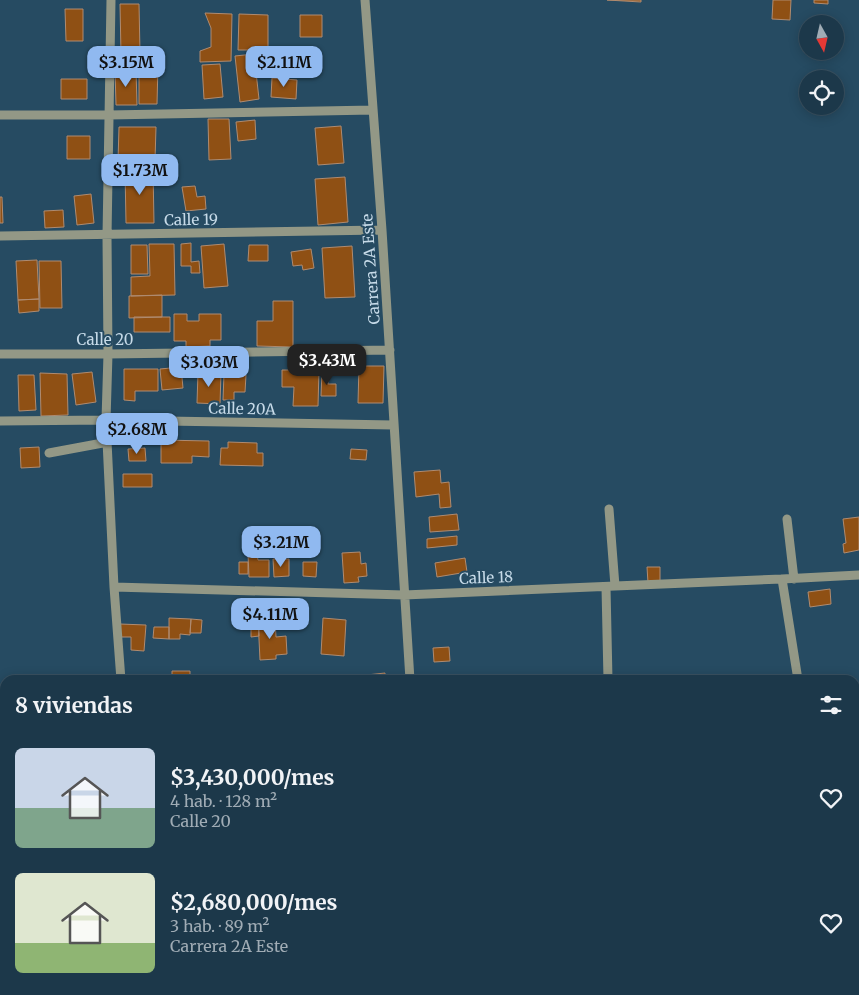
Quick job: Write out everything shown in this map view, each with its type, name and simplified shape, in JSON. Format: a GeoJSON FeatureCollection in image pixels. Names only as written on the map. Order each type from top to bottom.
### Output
{"type":"FeatureCollection","features":[{"type":"Feature","properties":{"kind":"street"},"geometry":{"type":"LineString","coordinates":[[111,0],[106,420],[114,587],[121,675]]}},
{"type":"Feature","properties":{"kind":"street","name":"Carrera 2A Este"},"geometry":{"type":"LineString","coordinates":[[365,0],[390,350],[393,426],[410,675]]}},
{"type":"Feature","properties":{"kind":"street"},"geometry":{"type":"LineString","coordinates":[[0,115],[373,110]]}},
{"type":"Feature","properties":{"kind":"street","name":"Calle 19"},"geometry":{"type":"LineString","coordinates":[[0,236],[107,236],[382,230]]}},
{"type":"Feature","properties":{"kind":"street","name":"Calle 20"},"geometry":{"type":"LineString","coordinates":[[0,354],[390,350]]}},
{"type":"Feature","properties":{"kind":"street","name":"Calle 20A"},"geometry":{"type":"LineString","coordinates":[[0,421],[106,420],[393,426]]}},
{"type":"Feature","properties":{"kind":"street"},"geometry":{"type":"LineString","coordinates":[[50,452],[108,442]]}},
{"type":"Feature","properties":{"kind":"street"},"geometry":{"type":"LineString","coordinates":[[608,675],[610,509]]}},
{"type":"Feature","properties":{"kind":"street"},"geometry":{"type":"LineString","coordinates":[[787,519],[794,579]]}},
{"type":"Feature","properties":{"kind":"street","name":"Calle 18"},"geometry":{"type":"LineString","coordinates":[[114,587],[404,595],[859,575]]}},
{"type":"Feature","properties":{"kind":"street"},"geometry":{"type":"LineString","coordinates":[[782,579],[797,675]]}},
{"type":"Feature","properties":{"kind":"building"},"geometry":{"type":"Polygon","coordinates":[[[607,0],[641,0],[641,2],[607,0]]]}},
{"type":"Feature","properties":{"kind":"building"},"geometry":{"type":"Polygon","coordinates":[[[773,0],[791,0],[790,20],[772,19],[773,0]]]}},
{"type":"Feature","properties":{"kind":"building"},"geometry":{"type":"Polygon","coordinates":[[[814,0],[828,0],[828,4],[814,3],[814,0]]]}},
{"type":"Feature","properties":{"kind":"building"},"geometry":{"type":"Polygon","coordinates":[[[120,4],[139,4],[140,53],[121,54],[120,4]]]}},
{"type":"Feature","properties":{"kind":"building"},"geometry":{"type":"Polygon","coordinates":[[[65,9],[83,9],[83,41],[66,41],[65,9]]]}},
{"type":"Feature","properties":{"kind":"building"},"geometry":{"type":"Polygon","coordinates":[[[205,13],[232,14],[231,61],[200,62],[200,51],[211,47],[211,28],[205,13]]]}},
{"type":"Feature","properties":{"kind":"building"},"geometry":{"type":"Polygon","coordinates":[[[239,14],[268,15],[268,50],[238,50],[239,14]]]}},
{"type":"Feature","properties":{"kind":"building"},"geometry":{"type":"Polygon","coordinates":[[[300,15],[322,15],[322,37],[300,37],[300,15]]]}},
{"type":"Feature","properties":{"kind":"building"},"geometry":{"type":"Polygon","coordinates":[[[254,54],[259,99],[240,102],[235,56],[254,54]]]}},
{"type":"Feature","properties":{"kind":"building"},"geometry":{"type":"Polygon","coordinates":[[[220,64],[223,97],[204,99],[202,65],[220,64]]]}},
{"type":"Feature","properties":{"kind":"building"},"geometry":{"type":"Polygon","coordinates":[[[139,65],[158,65],[157,104],[139,104],[139,65]]]}},
{"type":"Feature","properties":{"kind":"building"},"geometry":{"type":"Polygon","coordinates":[[[115,70],[136,70],[137,105],[116,105],[115,70]]]}},
{"type":"Feature","properties":{"kind":"building"},"geometry":{"type":"Polygon","coordinates":[[[272,78],[297,80],[296,99],[271,97],[272,78]]]}},
{"type":"Feature","properties":{"kind":"building"},"geometry":{"type":"Polygon","coordinates":[[[61,79],[87,79],[87,99],[61,99],[61,79]]]}},
{"type":"Feature","properties":{"kind":"building"},"geometry":{"type":"Polygon","coordinates":[[[208,119],[229,119],[231,159],[209,160],[208,119]]]}},
{"type":"Feature","properties":{"kind":"building"},"geometry":{"type":"Polygon","coordinates":[[[255,120],[256,139],[238,141],[236,122],[255,120]]]}},
{"type":"Feature","properties":{"kind":"building"},"geometry":{"type":"Polygon","coordinates":[[[341,126],[344,163],[318,165],[315,128],[341,126]]]}},
{"type":"Feature","properties":{"kind":"building"},"geometry":{"type":"Polygon","coordinates":[[[119,127],[156,127],[155,160],[118,161],[119,127]]]}},
{"type":"Feature","properties":{"kind":"building"},"geometry":{"type":"Polygon","coordinates":[[[67,136],[90,136],[90,159],[67,159],[67,136]]]}},
{"type":"Feature","properties":{"kind":"building"},"geometry":{"type":"Polygon","coordinates":[[[125,170],[153,170],[154,223],[126,223],[125,170]]]}},
{"type":"Feature","properties":{"kind":"building"},"geometry":{"type":"Polygon","coordinates":[[[345,177],[348,222],[318,225],[315,179],[345,177]]]}},
{"type":"Feature","properties":{"kind":"building"},"geometry":{"type":"Polygon","coordinates":[[[195,186],[197,197],[205,196],[206,209],[186,211],[182,187],[195,186]]]}},
{"type":"Feature","properties":{"kind":"building"},"geometry":{"type":"Polygon","coordinates":[[[91,194],[94,223],[77,225],[74,196],[91,194]]]}},
{"type":"Feature","properties":{"kind":"building"},"geometry":{"type":"Polygon","coordinates":[[[0,197],[2,197],[3,223],[0,223],[0,197]]]}},
{"type":"Feature","properties":{"kind":"building"},"geometry":{"type":"Polygon","coordinates":[[[63,210],[64,227],[45,228],[44,211],[63,210]]]}},
{"type":"Feature","properties":{"kind":"building"},"geometry":{"type":"Polygon","coordinates":[[[191,243],[191,262],[199,261],[200,273],[191,273],[191,266],[181,266],[181,244],[191,243]]]}},
{"type":"Feature","properties":{"kind":"building"},"geometry":{"type":"Polygon","coordinates":[[[149,244],[174,244],[175,295],[131,296],[131,277],[150,276],[149,244]]]}},
{"type":"Feature","properties":{"kind":"building"},"geometry":{"type":"Polygon","coordinates":[[[224,244],[228,286],[204,288],[201,246],[224,244]]]}},
{"type":"Feature","properties":{"kind":"building"},"geometry":{"type":"Polygon","coordinates":[[[131,245],[147,245],[148,274],[131,274],[131,245]]]}},
{"type":"Feature","properties":{"kind":"building"},"geometry":{"type":"Polygon","coordinates":[[[249,245],[268,245],[268,261],[248,261],[249,245]]]}},
{"type":"Feature","properties":{"kind":"building"},"geometry":{"type":"Polygon","coordinates":[[[352,246],[355,297],[325,298],[322,248],[352,246]]]}},
{"type":"Feature","properties":{"kind":"building"},"geometry":{"type":"Polygon","coordinates":[[[311,249],[314,268],[303,270],[302,265],[293,266],[291,252],[311,249]]]}},
{"type":"Feature","properties":{"kind":"building"},"geometry":{"type":"Polygon","coordinates":[[[37,260],[39,299],[18,300],[16,261],[37,260]]]}},
{"type":"Feature","properties":{"kind":"building"},"geometry":{"type":"Polygon","coordinates":[[[39,261],[61,261],[62,308],[40,308],[39,261]]]}},
{"type":"Feature","properties":{"kind":"building"},"geometry":{"type":"Polygon","coordinates":[[[162,295],[162,317],[129,318],[129,296],[162,295]]]}},
{"type":"Feature","properties":{"kind":"building"},"geometry":{"type":"Polygon","coordinates":[[[39,299],[39,311],[19,313],[18,300],[39,299]]]}},
{"type":"Feature","properties":{"kind":"building"},"geometry":{"type":"Polygon","coordinates":[[[273,301],[293,301],[293,347],[257,346],[257,321],[273,321],[273,301]]]}},
{"type":"Feature","properties":{"kind":"building"},"geometry":{"type":"Polygon","coordinates":[[[174,314],[187,314],[187,321],[199,321],[199,314],[221,314],[221,340],[210,340],[210,346],[186,347],[186,341],[174,341],[174,314]]]}},
{"type":"Feature","properties":{"kind":"building"},"geometry":{"type":"Polygon","coordinates":[[[134,317],[170,317],[170,332],[134,332],[134,317]]]}},
{"type":"Feature","properties":{"kind":"building"},"geometry":{"type":"Polygon","coordinates":[[[359,366],[384,366],[383,403],[358,403],[359,366]]]}},
{"type":"Feature","properties":{"kind":"building"},"geometry":{"type":"Polygon","coordinates":[[[181,367],[183,388],[162,390],[160,369],[181,367]]]}},
{"type":"Feature","properties":{"kind":"building"},"geometry":{"type":"Polygon","coordinates":[[[124,369],[158,369],[158,391],[135,391],[135,401],[124,400],[124,369]]]}},
{"type":"Feature","properties":{"kind":"building"},"geometry":{"type":"Polygon","coordinates":[[[282,370],[319,370],[318,406],[293,406],[294,387],[282,387],[282,370]]]}},
{"type":"Feature","properties":{"kind":"building"},"geometry":{"type":"Polygon","coordinates":[[[322,371],[328,371],[328,384],[336,384],[336,396],[321,396],[322,371]]]}},
{"type":"Feature","properties":{"kind":"building"},"geometry":{"type":"Polygon","coordinates":[[[92,372],[96,402],[76,405],[72,374],[92,372]]]}},
{"type":"Feature","properties":{"kind":"building"},"geometry":{"type":"Polygon","coordinates":[[[40,373],[67,374],[68,415],[41,416],[40,373]]]}},
{"type":"Feature","properties":{"kind":"building"},"geometry":{"type":"Polygon","coordinates":[[[198,373],[221,373],[220,404],[197,403],[198,373]]]}},
{"type":"Feature","properties":{"kind":"building"},"geometry":{"type":"Polygon","coordinates":[[[224,374],[246,375],[245,392],[234,392],[234,400],[223,400],[224,374]]]}},
{"type":"Feature","properties":{"kind":"building"},"geometry":{"type":"Polygon","coordinates":[[[18,375],[34,375],[36,410],[19,411],[18,375]]]}},
{"type":"Feature","properties":{"kind":"building"},"geometry":{"type":"Polygon","coordinates":[[[161,440],[209,441],[209,457],[192,456],[192,463],[161,463],[161,440]]]}},
{"type":"Feature","properties":{"kind":"building"},"geometry":{"type":"Polygon","coordinates":[[[228,442],[257,443],[257,453],[263,453],[263,466],[220,465],[221,448],[228,448],[228,442]]]}},
{"type":"Feature","properties":{"kind":"building"},"geometry":{"type":"Polygon","coordinates":[[[39,447],[40,467],[21,468],[20,448],[39,447]]]}},
{"type":"Feature","properties":{"kind":"building"},"geometry":{"type":"Polygon","coordinates":[[[145,448],[146,461],[129,461],[128,449],[145,448]]]}},
{"type":"Feature","properties":{"kind":"building"},"geometry":{"type":"Polygon","coordinates":[[[351,449],[367,450],[366,460],[350,459],[351,449]]]}},
{"type":"Feature","properties":{"kind":"building"},"geometry":{"type":"Polygon","coordinates":[[[440,470],[441,483],[449,482],[451,507],[440,508],[439,494],[416,497],[414,472],[440,470]]]}},
{"type":"Feature","properties":{"kind":"building"},"geometry":{"type":"Polygon","coordinates":[[[123,474],[152,474],[152,487],[123,487],[123,474]]]}},
{"type":"Feature","properties":{"kind":"building"},"geometry":{"type":"Polygon","coordinates":[[[457,514],[459,530],[430,532],[429,517],[457,514]]]}},
{"type":"Feature","properties":{"kind":"building"},"geometry":{"type":"Polygon","coordinates":[[[859,517],[859,550],[844,553],[843,544],[846,543],[843,519],[859,517]]]}},
{"type":"Feature","properties":{"kind":"building"},"geometry":{"type":"Polygon","coordinates":[[[457,536],[457,545],[427,548],[427,539],[457,536]]]}},
{"type":"Feature","properties":{"kind":"building"},"geometry":{"type":"Polygon","coordinates":[[[268,538],[269,551],[254,552],[253,539],[268,538]]]}},
{"type":"Feature","properties":{"kind":"building"},"geometry":{"type":"Polygon","coordinates":[[[360,552],[361,564],[366,563],[367,576],[358,577],[359,582],[344,583],[342,553],[360,552]]]}},
{"type":"Feature","properties":{"kind":"building"},"geometry":{"type":"Polygon","coordinates":[[[248,554],[257,554],[258,560],[269,560],[269,577],[249,577],[248,554]]]}},
{"type":"Feature","properties":{"kind":"building"},"geometry":{"type":"Polygon","coordinates":[[[465,558],[467,572],[437,577],[435,563],[465,558]]]}},
{"type":"Feature","properties":{"kind":"building"},"geometry":{"type":"Polygon","coordinates":[[[273,559],[289,559],[289,576],[274,577],[273,559]]]}},
{"type":"Feature","properties":{"kind":"building"},"geometry":{"type":"Polygon","coordinates":[[[239,562],[248,562],[248,574],[239,574],[239,562]]]}},
{"type":"Feature","properties":{"kind":"building"},"geometry":{"type":"Polygon","coordinates":[[[303,562],[317,562],[316,577],[303,576],[303,562]]]}},
{"type":"Feature","properties":{"kind":"building"},"geometry":{"type":"Polygon","coordinates":[[[647,567],[660,567],[660,582],[648,583],[647,567]]]}},
{"type":"Feature","properties":{"kind":"building"},"geometry":{"type":"Polygon","coordinates":[[[830,589],[831,604],[810,607],[808,592],[830,589]]]}},
{"type":"Feature","properties":{"kind":"building"},"geometry":{"type":"Polygon","coordinates":[[[169,618],[191,619],[190,635],[180,634],[180,639],[169,639],[169,618]]]}},
{"type":"Feature","properties":{"kind":"building"},"geometry":{"type":"Polygon","coordinates":[[[275,618],[276,637],[286,636],[287,654],[276,655],[276,659],[260,660],[258,619],[275,618]]]}},
{"type":"Feature","properties":{"kind":"building"},"geometry":{"type":"Polygon","coordinates":[[[323,618],[346,620],[344,656],[321,654],[323,618]]]}},
{"type":"Feature","properties":{"kind":"building"},"geometry":{"type":"Polygon","coordinates":[[[191,619],[202,620],[201,633],[190,633],[191,619]]]}},
{"type":"Feature","properties":{"kind":"building"},"geometry":{"type":"Polygon","coordinates":[[[120,624],[146,625],[144,651],[131,650],[131,637],[120,637],[120,624]]]}},
{"type":"Feature","properties":{"kind":"building"},"geometry":{"type":"Polygon","coordinates":[[[154,627],[169,627],[169,639],[153,638],[154,627]]]}},
{"type":"Feature","properties":{"kind":"building"},"geometry":{"type":"Polygon","coordinates":[[[251,627],[259,627],[259,636],[251,637],[251,627]]]}},
{"type":"Feature","properties":{"kind":"building"},"geometry":{"type":"Polygon","coordinates":[[[449,647],[450,661],[434,662],[433,648],[449,647]]]}},
{"type":"Feature","properties":{"kind":"building"},"geometry":{"type":"Polygon","coordinates":[[[172,671],[190,671],[190,675],[172,675],[172,671]]]}},
{"type":"Feature","properties":{"kind":"building"},"geometry":{"type":"Polygon","coordinates":[[[385,673],[385,675],[366,675],[385,673]]]}}]}
